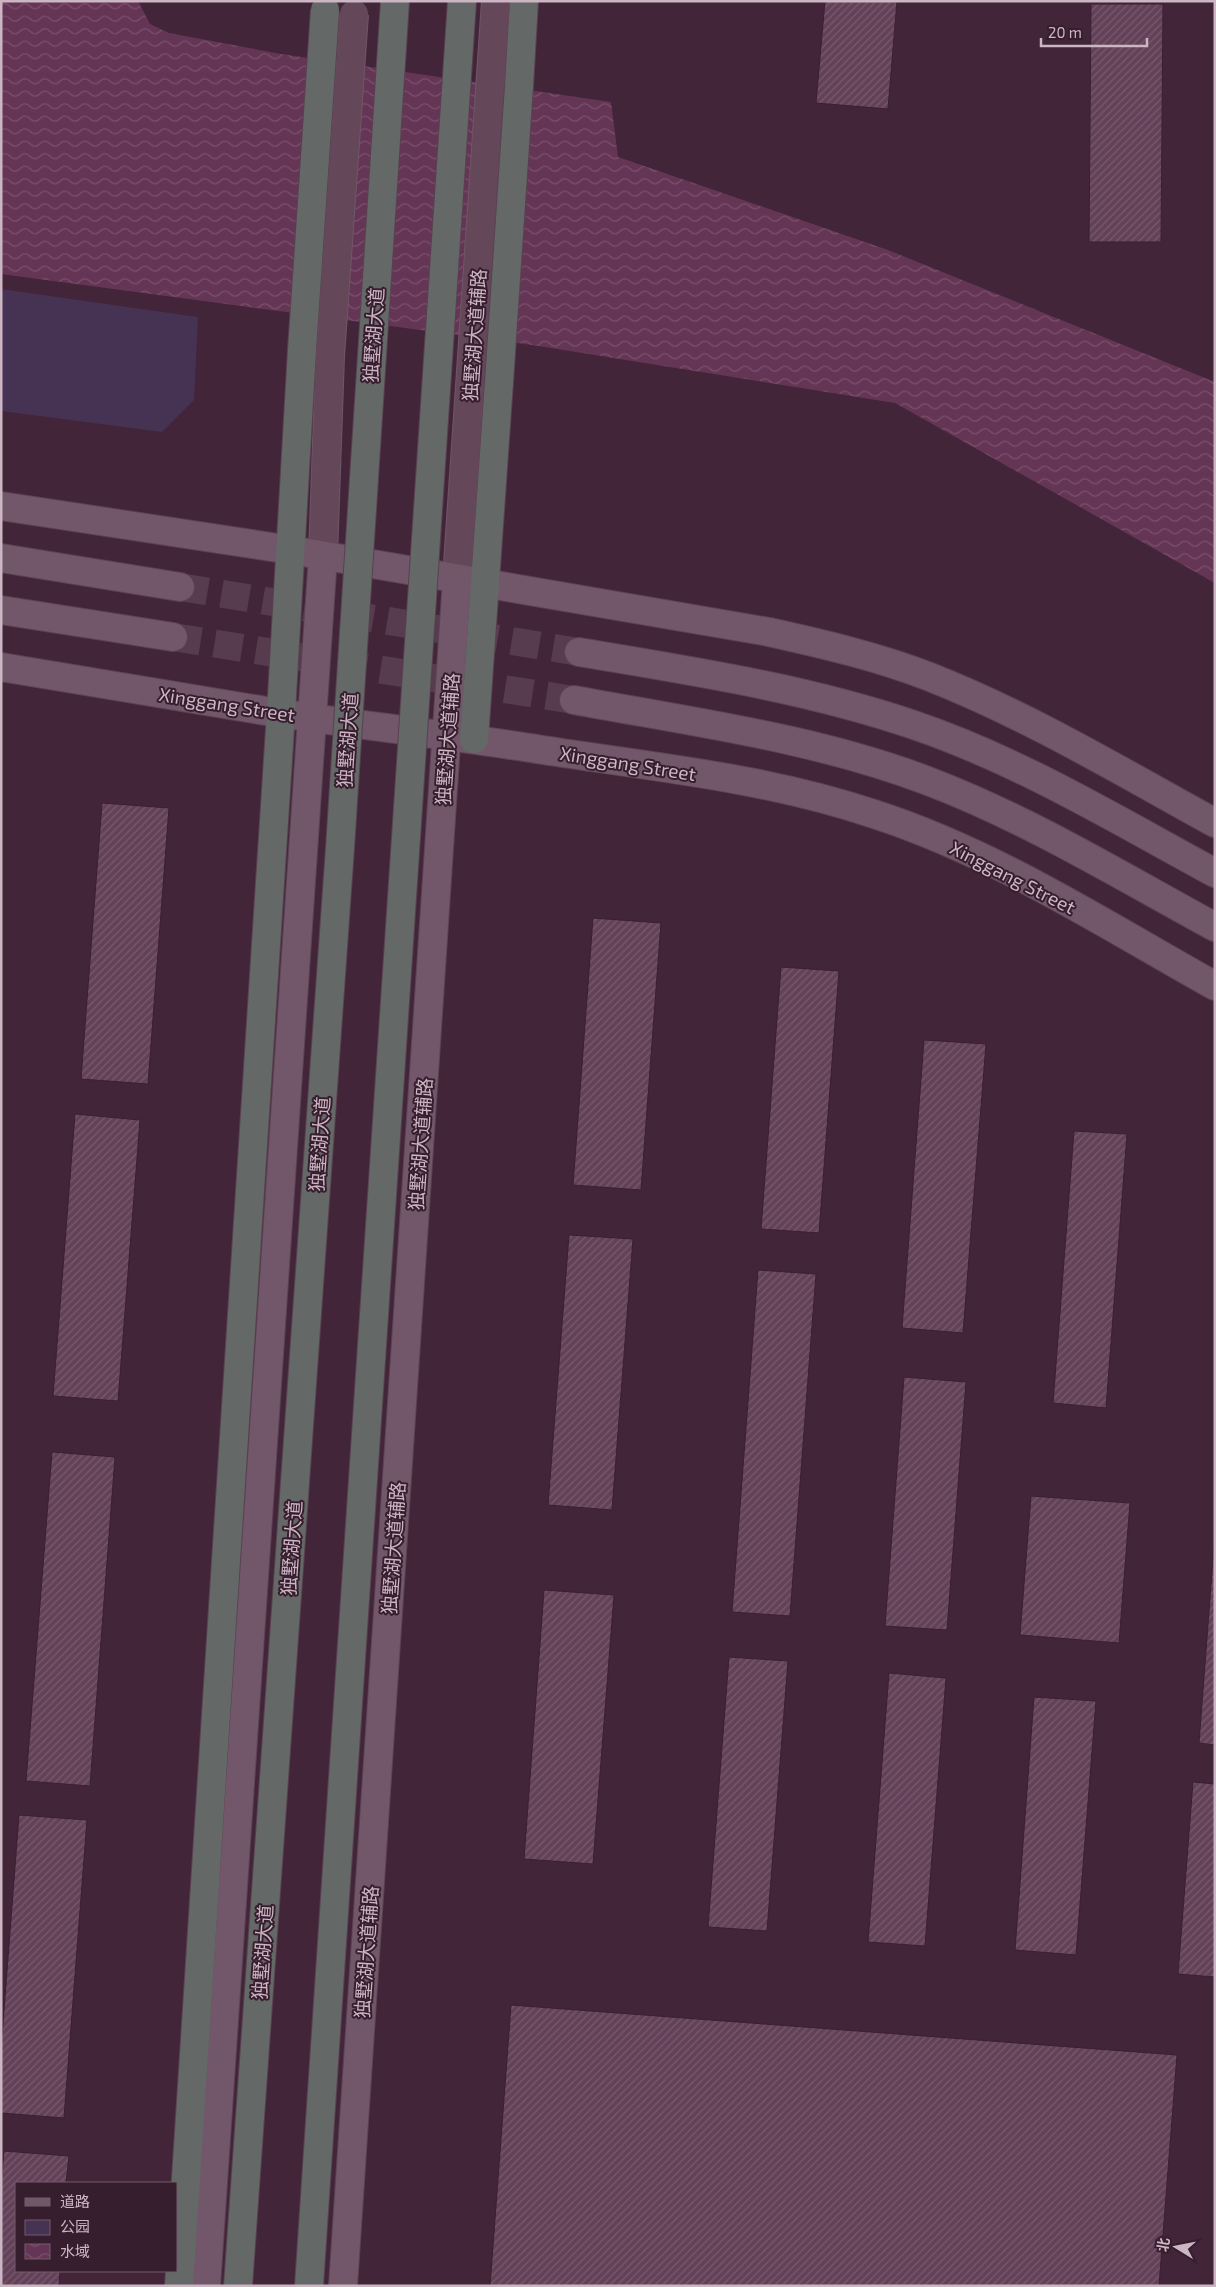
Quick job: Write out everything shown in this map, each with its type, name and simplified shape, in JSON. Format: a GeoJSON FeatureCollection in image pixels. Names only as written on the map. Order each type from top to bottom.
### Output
{"type":"FeatureCollection","features":[{"type":"Feature","properties":{"kind":"highway"},"geometry":{"type":"LineString","coordinates":[[179,2286],[281,713],[302,350],[326,1]]}},
{"type":"Feature","properties":{"kind":"highway","name":"独墅湖大道"},"geometry":{"type":"LineString","coordinates":[[238,2286],[340,848],[394,1]]}},
{"type":"Feature","properties":{"kind":"highway"},"geometry":{"type":"LineString","coordinates":[[309,2286],[462,1]]}},
{"type":"Feature","properties":{"kind":"highway"},"geometry":{"type":"LineString","coordinates":[[461,737],[484,583],[524,1]]}},
{"type":"Feature","properties":{"kind":"main road","name":"独墅湖大道辅路"},"geometry":{"type":"LineString","coordinates":[[343,2286],[461,737],[457,579],[496,1]]}},
{"type":"Feature","properties":{"kind":"main road"},"geometry":{"type":"LineString","coordinates":[[206,2286],[323,556],[330,356],[354,7]]}},
{"type":"Feature","properties":{"kind":"main road"},"geometry":{"type":"LineString","coordinates":[[1,506],[291,550],[769,632],[821,644],[929,677],[994,704],[1215,823]]}},
{"type":"Feature","properties":{"kind":"main road"},"geometry":{"type":"LineString","coordinates":[[1,558],[180,587]]}},
{"type":"Feature","properties":{"kind":"main road"},"geometry":{"type":"LineString","coordinates":[[1,610],[173,637]]}},
{"type":"Feature","properties":{"kind":"main road"},"geometry":{"type":"LineString","coordinates":[[579,652],[762,684],[836,702],[914,725],[990,756],[1075,797],[1215,873]]}},
{"type":"Feature","properties":{"kind":"main road","name":"Xinggang Street"},"geometry":{"type":"LineString","coordinates":[[1,667],[281,713],[461,737],[748,781],[801,792],[879,815],[958,847],[1027,880],[1215,986]]}},
{"type":"Feature","properties":{"kind":"main road"},"geometry":{"type":"LineString","coordinates":[[574,700],[822,749],[919,778],[967,797],[1056,840],[1215,927]]}},
{"type":"Feature","properties":{"kind":"green space"},"geometry":{"type":"Polygon","coordinates":[[[1,289],[198,317],[194,400],[162,432],[1,411],[1,289]]]}},
{"type":"Feature","properties":{"kind":"water"},"geometry":{"type":"Polygon","coordinates":[[[1,1],[138,1],[150,24],[169,33],[281,54],[611,102],[618,157],[888,250],[1215,382],[1215,583],[895,403],[532,345],[1,274],[1,1]]]}},
{"type":"Feature","properties":{"kind":"building"},"geometry":{"type":"Polygon","coordinates":[[[825,1],[897,1],[888,109],[816,103],[825,1]]]}},
{"type":"Feature","properties":{"kind":"building"},"geometry":{"type":"Polygon","coordinates":[[[1091,4],[1163,4],[1161,242],[1089,242],[1091,4]]]}},
{"type":"Feature","properties":{"kind":"building"},"geometry":{"type":"Polygon","coordinates":[[[102,803],[169,808],[148,1084],[81,1079],[102,803]]]}},
{"type":"Feature","properties":{"kind":"building"},"geometry":{"type":"Polygon","coordinates":[[[593,918],[661,923],[641,1190],[573,1185],[593,918]]]}},
{"type":"Feature","properties":{"kind":"building"},"geometry":{"type":"Polygon","coordinates":[[[781,967],[839,971],[819,1233],[761,1229],[781,967]]]}},
{"type":"Feature","properties":{"kind":"building"},"geometry":{"type":"Polygon","coordinates":[[[924,1040],[986,1044],[963,1333],[902,1328],[924,1040]]]}},
{"type":"Feature","properties":{"kind":"building"},"geometry":{"type":"Polygon","coordinates":[[[75,1114],[140,1120],[118,1401],[53,1396],[75,1114]]]}},
{"type":"Feature","properties":{"kind":"building"},"geometry":{"type":"Polygon","coordinates":[[[1074,1131],[1127,1134],[1106,1408],[1053,1403],[1074,1131]]]}},
{"type":"Feature","properties":{"kind":"building"},"geometry":{"type":"Polygon","coordinates":[[[569,1235],[633,1239],[612,1510],[548,1505],[569,1235]]]}},
{"type":"Feature","properties":{"kind":"building"},"geometry":{"type":"Polygon","coordinates":[[[758,1270],[816,1274],[790,1616],[732,1612],[758,1270]]]}},
{"type":"Feature","properties":{"kind":"building"},"geometry":{"type":"Polygon","coordinates":[[[904,1377],[966,1382],[947,1630],[885,1626],[904,1377]]]}},
{"type":"Feature","properties":{"kind":"building"},"geometry":{"type":"Polygon","coordinates":[[[52,1452],[115,1457],[90,1786],[26,1781],[52,1452]]]}},
{"type":"Feature","properties":{"kind":"building"},"geometry":{"type":"Polygon","coordinates":[[[1031,1496],[1130,1503],[1119,1643],[1020,1635],[1031,1496]]]}},
{"type":"Feature","properties":{"kind":"building"},"geometry":{"type":"Polygon","coordinates":[[[1215,1532],[1215,1745],[1199,1743],[1215,1532]]]}},
{"type":"Feature","properties":{"kind":"building"},"geometry":{"type":"Polygon","coordinates":[[[544,1590],[614,1595],[593,1864],[524,1859],[544,1590]]]}},
{"type":"Feature","properties":{"kind":"building"},"geometry":{"type":"Polygon","coordinates":[[[729,1657],[788,1661],[767,1931],[708,1927],[729,1657]]]}},
{"type":"Feature","properties":{"kind":"building"},"geometry":{"type":"Polygon","coordinates":[[[889,1673],[946,1678],[925,1946],[868,1942],[889,1673]]]}},
{"type":"Feature","properties":{"kind":"building"},"geometry":{"type":"Polygon","coordinates":[[[1034,1697],[1096,1701],[1076,1955],[1015,1950],[1034,1697]]]}},
{"type":"Feature","properties":{"kind":"building"},"geometry":{"type":"Polygon","coordinates":[[[1193,1782],[1215,1784],[1215,1977],[1178,1974],[1193,1782]]]}},
{"type":"Feature","properties":{"kind":"building"},"geometry":{"type":"Polygon","coordinates":[[[19,1815],[87,1820],[64,2118],[1,2113],[1,2049],[19,1815]]]}},
{"type":"Feature","properties":{"kind":"building"},"geometry":{"type":"Polygon","coordinates":[[[511,2005],[1177,2055],[1159,2286],[490,2286],[511,2005]]]}},
{"type":"Feature","properties":{"kind":"building"},"geometry":{"type":"Polygon","coordinates":[[[4,2151],[69,2156],[66,2182],[15,2182],[15,2272],[60,2272],[59,2286],[1,2286],[1,2185],[4,2151]]]}},
{"type":"Feature","properties":{"kind":"tunnel"},"geometry":{"type":"LineString","coordinates":[[180,587],[579,652]]}},
{"type":"Feature","properties":{"kind":"tunnel"},"geometry":{"type":"LineString","coordinates":[[173,637],[574,700]]}}]}
